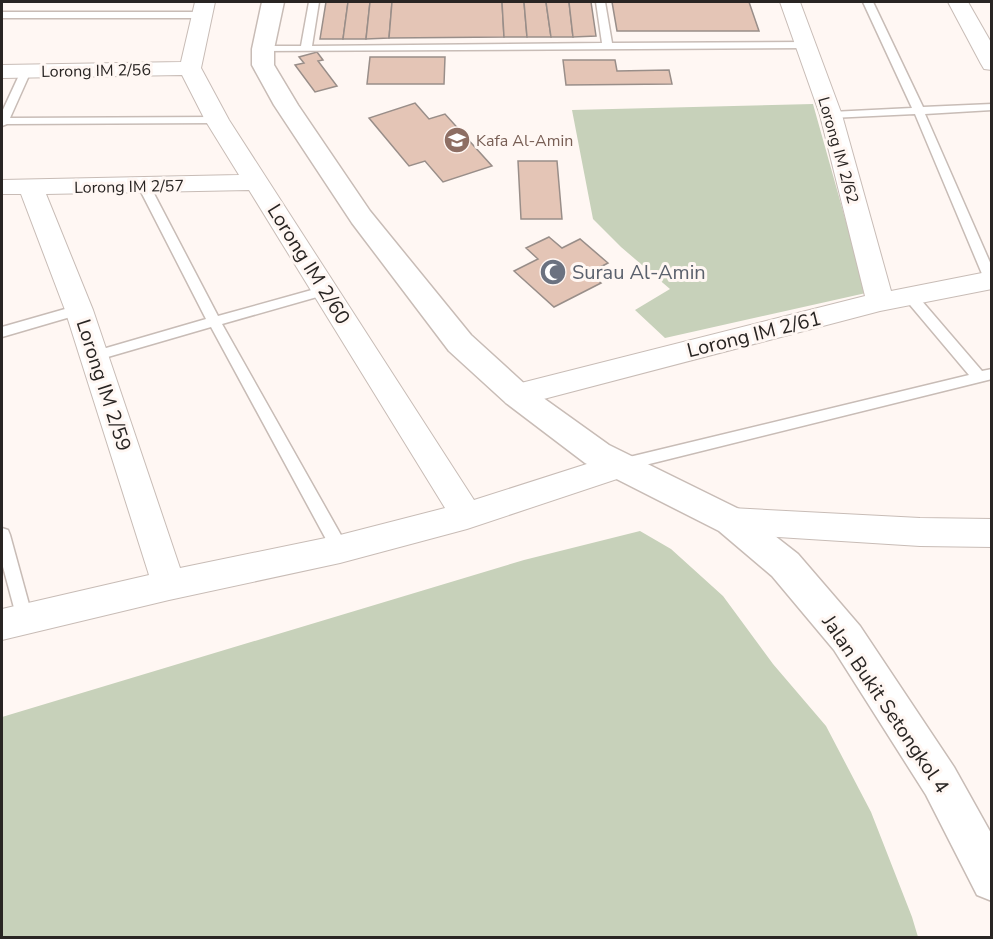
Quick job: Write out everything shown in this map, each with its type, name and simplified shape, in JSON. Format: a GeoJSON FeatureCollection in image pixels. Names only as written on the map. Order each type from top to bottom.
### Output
{"type":"FeatureCollection","features":[{"type":"Feature","properties":{"kind":"street"},"geometry":{"type":"LineString","coordinates":[[263,49],[273,2]]}},
{"type":"Feature","properties":{"kind":"street","name":"Lorong IM 2/62"},"geometry":{"type":"LineString","coordinates":[[790,2],[831,115],[880,302]]}},
{"type":"Feature","properties":{"kind":"street"},"geometry":{"type":"LineString","coordinates":[[958,2],[992,64]]}},
{"type":"Feature","properties":{"kind":"street"},"geometry":{"type":"LineString","coordinates":[[190,68],[203,8]]}},
{"type":"Feature","properties":{"kind":"street","name":"Jalan Bukit Setongkol 4"},"geometry":{"type":"LineString","coordinates":[[263,49],[263,65],[361,217],[460,343],[517,395],[597,454],[731,521],[786,565],[848,638],[940,781],[992,880]]}},
{"type":"Feature","properties":{"kind":"street","name":"Lorong IM 2/56"},"geometry":{"type":"LineString","coordinates":[[2,71],[190,68]]}},
{"type":"Feature","properties":{"kind":"street","name":"Lorong IM 2/60"},"geometry":{"type":"LineString","coordinates":[[190,68],[217,120],[467,516]]}},
{"type":"Feature","properties":{"kind":"street","name":"Lorong IM 2/57"},"geometry":{"type":"LineString","coordinates":[[2,187],[257,182]]}},
{"type":"Feature","properties":{"kind":"street","name":"Lorong IM 2/59"},"geometry":{"type":"LineString","coordinates":[[31,188],[79,310],[87,341],[94,356],[169,585]]}},
{"type":"Feature","properties":{"kind":"street","name":"Lorong IM 2/61"},"geometry":{"type":"LineString","coordinates":[[517,395],[880,302],[991,280]]}},
{"type":"Feature","properties":{"kind":"street"},"geometry":{"type":"LineString","coordinates":[[13,621],[340,549],[467,516],[618,466]]}},
{"type":"Feature","properties":{"kind":"street"},"geometry":{"type":"LineString","coordinates":[[731,521],[920,532],[992,533]]}},
{"type":"Feature","properties":{"kind":"lane"},"geometry":{"type":"LineString","coordinates":[[306,49],[314,2]]}},
{"type":"Feature","properties":{"kind":"lane"},"geometry":{"type":"LineString","coordinates":[[600,2],[607,46]]}},
{"type":"Feature","properties":{"kind":"lane"},"geometry":{"type":"LineString","coordinates":[[868,2],[918,109],[991,280]]}},
{"type":"Feature","properties":{"kind":"lane"},"geometry":{"type":"LineString","coordinates":[[2,15],[203,8]]}},
{"type":"Feature","properties":{"kind":"lane"},"geometry":{"type":"LineString","coordinates":[[263,49],[807,45]]}},
{"type":"Feature","properties":{"kind":"lane"},"geometry":{"type":"LineString","coordinates":[[26,71],[2,122],[217,120]]}},
{"type":"Feature","properties":{"kind":"lane"},"geometry":{"type":"LineString","coordinates":[[831,115],[992,107]]}},
{"type":"Feature","properties":{"kind":"lane"},"geometry":{"type":"LineString","coordinates":[[144,186],[214,321],[340,549]]}},
{"type":"Feature","properties":{"kind":"lane"},"geometry":{"type":"LineString","coordinates":[[94,356],[326,290]]}},
{"type":"Feature","properties":{"kind":"lane"},"geometry":{"type":"LineString","coordinates":[[618,466],[986,376],[910,296]]}},
{"type":"Feature","properties":{"kind":"lane"},"geometry":{"type":"LineString","coordinates":[[2,332],[79,310]]}},
{"type":"Feature","properties":{"kind":"lane"},"geometry":{"type":"LineString","coordinates":[[2,535],[13,621]]}},
{"type":"Feature","properties":{"kind":"green space"},"geometry":{"type":"Polygon","coordinates":[[[813,104],[866,293],[665,338],[635,310],[670,289],[621,247],[593,219],[572,110],[813,104]]]}},
{"type":"Feature","properties":{"kind":"green space"},"geometry":{"type":"Polygon","coordinates":[[[640,531],[671,549],[723,596],[773,664],[826,726],[871,812],[918,937],[2,937],[2,717],[524,560],[640,531]]]}},
{"type":"Feature","properties":{"kind":"building"},"geometry":{"type":"Polygon","coordinates":[[[326,2],[348,2],[343,39],[320,39],[326,2]]]}},
{"type":"Feature","properties":{"kind":"building"},"geometry":{"type":"Polygon","coordinates":[[[348,2],[370,2],[366,39],[343,39],[348,2]]]}},
{"type":"Feature","properties":{"kind":"building"},"geometry":{"type":"Polygon","coordinates":[[[370,2],[392,2],[389,38],[366,39],[370,2]]]}},
{"type":"Feature","properties":{"kind":"building"},"geometry":{"type":"Polygon","coordinates":[[[392,2],[502,2],[504,37],[389,38],[392,2]]]}},
{"type":"Feature","properties":{"kind":"building"},"geometry":{"type":"Polygon","coordinates":[[[502,2],[524,2],[527,37],[504,37],[502,2]]]}},
{"type":"Feature","properties":{"kind":"building"},"geometry":{"type":"Polygon","coordinates":[[[524,2],[546,2],[551,37],[527,37],[524,2]]]}},
{"type":"Feature","properties":{"kind":"building"},"geometry":{"type":"Polygon","coordinates":[[[546,2],[569,2],[573,37],[551,37],[546,2]]]}},
{"type":"Feature","properties":{"kind":"building"},"geometry":{"type":"Polygon","coordinates":[[[569,2],[591,2],[596,36],[573,37],[569,2]]]}},
{"type":"Feature","properties":{"kind":"building"},"geometry":{"type":"Polygon","coordinates":[[[612,2],[749,2],[759,31],[617,31],[612,2]]]}},
{"type":"Feature","properties":{"kind":"building"},"geometry":{"type":"Polygon","coordinates":[[[317,52],[323,60],[318,61],[337,86],[315,92],[295,65],[304,63],[299,57],[317,52]]]}},
{"type":"Feature","properties":{"kind":"building"},"geometry":{"type":"Polygon","coordinates":[[[370,57],[445,57],[444,84],[367,84],[370,57]]]}},
{"type":"Feature","properties":{"kind":"building"},"geometry":{"type":"Polygon","coordinates":[[[563,60],[615,60],[617,71],[669,70],[672,84],[566,85],[563,60]]]}},
{"type":"Feature","properties":{"kind":"building"},"geometry":{"type":"Polygon","coordinates":[[[415,103],[429,119],[445,114],[492,166],[443,182],[425,161],[409,166],[369,118],[415,103]]]}},
{"type":"Feature","properties":{"kind":"building"},"geometry":{"type":"Polygon","coordinates":[[[518,161],[557,161],[562,219],[521,219],[518,161]]]}},
{"type":"Feature","properties":{"kind":"building","name":"Surau Al-Amin"},"geometry":{"type":"Polygon","coordinates":[[[549,237],[562,248],[580,239],[608,263],[589,273],[601,283],[554,307],[514,271],[538,259],[526,248],[549,237]]]}},
{"type":"Feature","properties":{"kind":"place","name":"Kafa Al-Amin"},"geometry":{"type":"Point","coordinates":[457,140]}},
{"type":"Feature","properties":{"kind":"place","name":"Surau Al-Amin"},"geometry":{"type":"Point","coordinates":[553,272]}}]}
